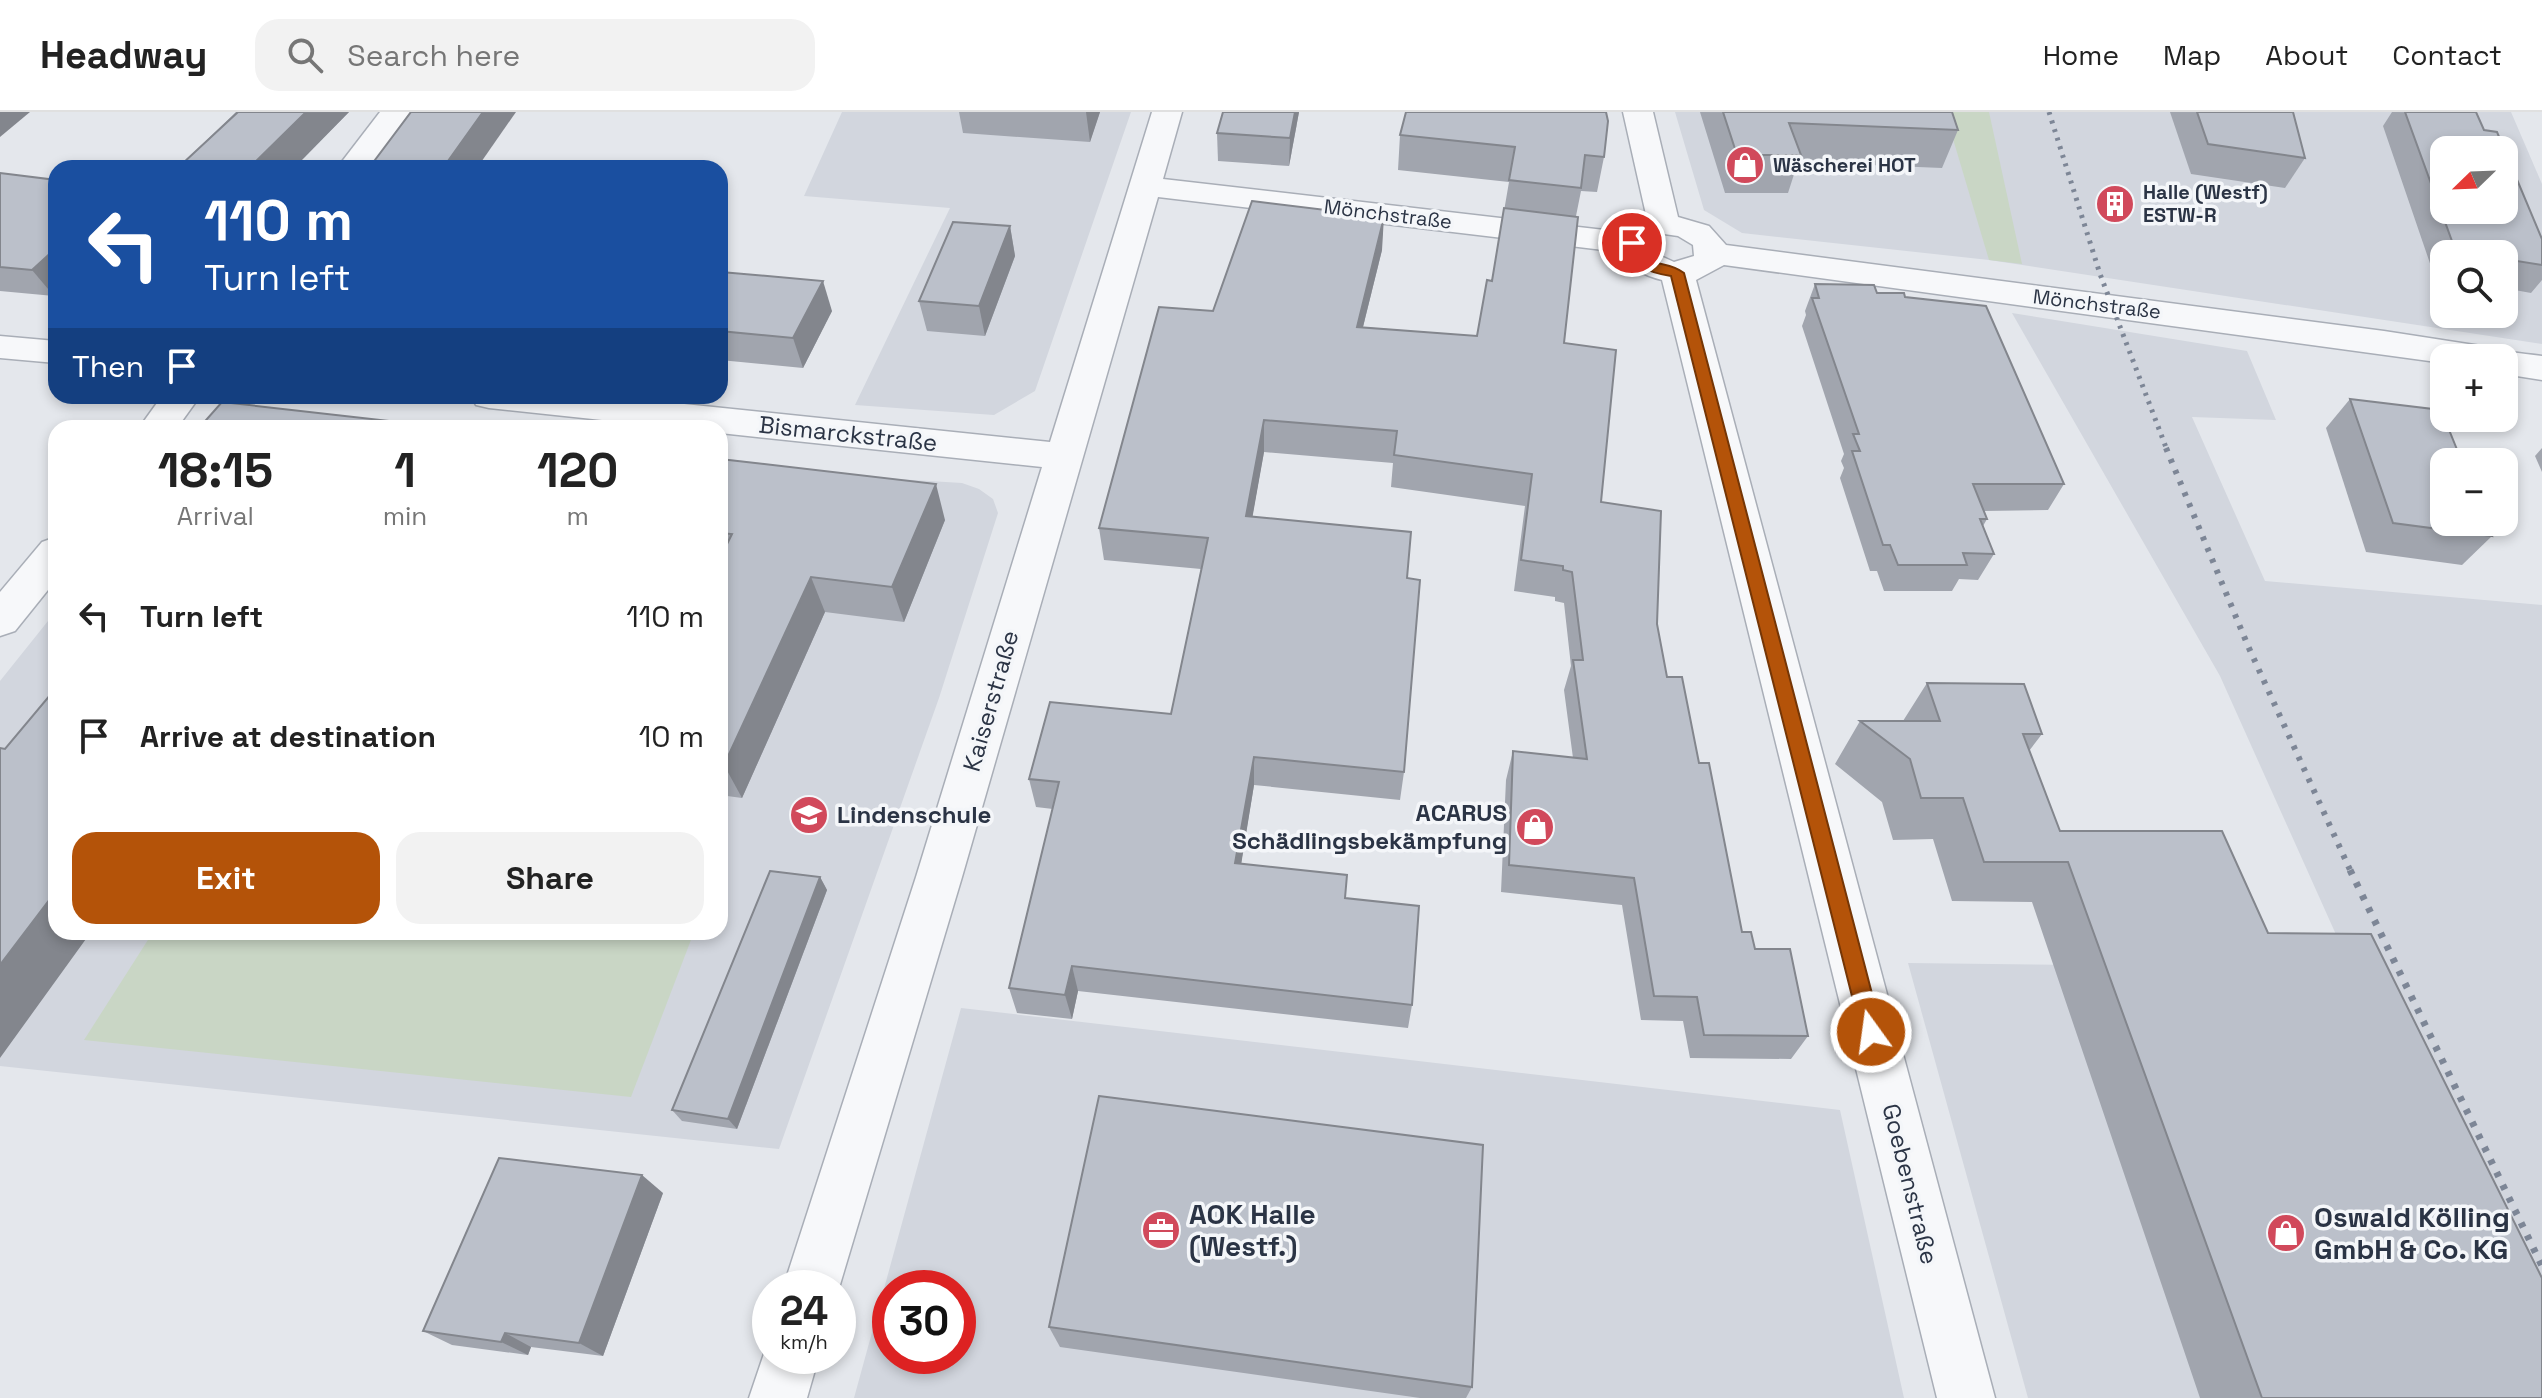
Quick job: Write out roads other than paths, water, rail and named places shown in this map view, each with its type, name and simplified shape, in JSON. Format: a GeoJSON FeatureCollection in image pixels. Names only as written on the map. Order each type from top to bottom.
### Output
{"type":"FeatureCollection","features":[{"type":"Feature","properties":{"kind":"street"},"geometry":{"type":"LineString","coordinates":[[359,160],[395,112]]}},
{"type":"Feature","properties":{"kind":"street","name":"Kaiserstraße"},"geometry":{"type":"LineString","coordinates":[[817,1270],[944,862],[1167,112]]}},
{"type":"Feature","properties":{"kind":"street"},"geometry":{"type":"LineString","coordinates":[[1638,112],[1664,224]]}},
{"type":"Feature","properties":{"kind":"street","name":"Mönchstraße"},"geometry":{"type":"LineString","coordinates":[[1145,186],[1632,243],[1634,253],[1644,263],[1659,270],[1695,263],[2354,338],[2430,350]]}},
{"type":"Feature","properties":{"kind":"street"},"geometry":{"type":"LineString","coordinates":[[1632,243],[1642,229],[1664,224],[1698,233],[1709,242],[1695,263]]}},
{"type":"Feature","properties":{"kind":"street","name":"Goebenstraße"},"geometry":{"type":"LineString","coordinates":[[1695,263],[1966,1398]]}},
{"type":"Feature","properties":{"kind":"street"},"geometry":{"type":"LineString","coordinates":[[0,347],[48,351]]}},
{"type":"Feature","properties":{"kind":"street"},"geometry":{"type":"LineString","coordinates":[[2518,364],[2542,368]]}},
{"type":"Feature","properties":{"kind":"street"},"geometry":{"type":"LineString","coordinates":[[163,420],[176,404]]}},
{"type":"Feature","properties":{"kind":"street","name":"Bismarckstraße"},"geometry":{"type":"LineString","coordinates":[[566,404],[719,420]]}},
{"type":"Feature","properties":{"kind":"street","name":"Bismarckstraße"},"geometry":{"type":"LineString","coordinates":[[728,421],[1064,456]]}},
{"type":"Feature","properties":{"kind":"street"},"geometry":{"type":"LineString","coordinates":[[0,620],[48,562]]}},
{"type":"Feature","properties":{"kind":"street"},"geometry":{"type":"LineString","coordinates":[[778,1398],[785,1374]]}},
{"type":"Feature","properties":{"kind":"railway"},"geometry":{"type":"LineString","coordinates":[[2049,112],[2100,274],[2167,450]]}},
{"type":"Feature","properties":{"kind":"railway"},"geometry":{"type":"LineString","coordinates":[[2166,448],[2248,646],[2351,872]]}},
{"type":"Feature","properties":{"kind":"railway"},"geometry":{"type":"LineString","coordinates":[[2350,870],[2542,1266]]}},
{"type":"Feature","properties":{"kind":"place","name":"Wäscherei HOT"},"geometry":{"type":"Point","coordinates":[1745,165]}},
{"type":"Feature","properties":{"kind":"place","name":"Halle (Westf) ESTW-R"},"geometry":{"type":"Point","coordinates":[2115,204]}},
{"type":"Feature","properties":{"kind":"place","name":"Lindenschule"},"geometry":{"type":"Point","coordinates":[809,815]}},
{"type":"Feature","properties":{"kind":"place","name":"ACARUS Schädlingsbekämpfung"},"geometry":{"type":"Point","coordinates":[1535,827]}},
{"type":"Feature","properties":{"kind":"place","name":"AOK Halle (Westf.)"},"geometry":{"type":"Point","coordinates":[1161,1230]}},
{"type":"Feature","properties":{"kind":"place","name":"Oswald Kölling GmbH & Co. KG"},"geometry":{"type":"Point","coordinates":[2286,1233]}}]}
